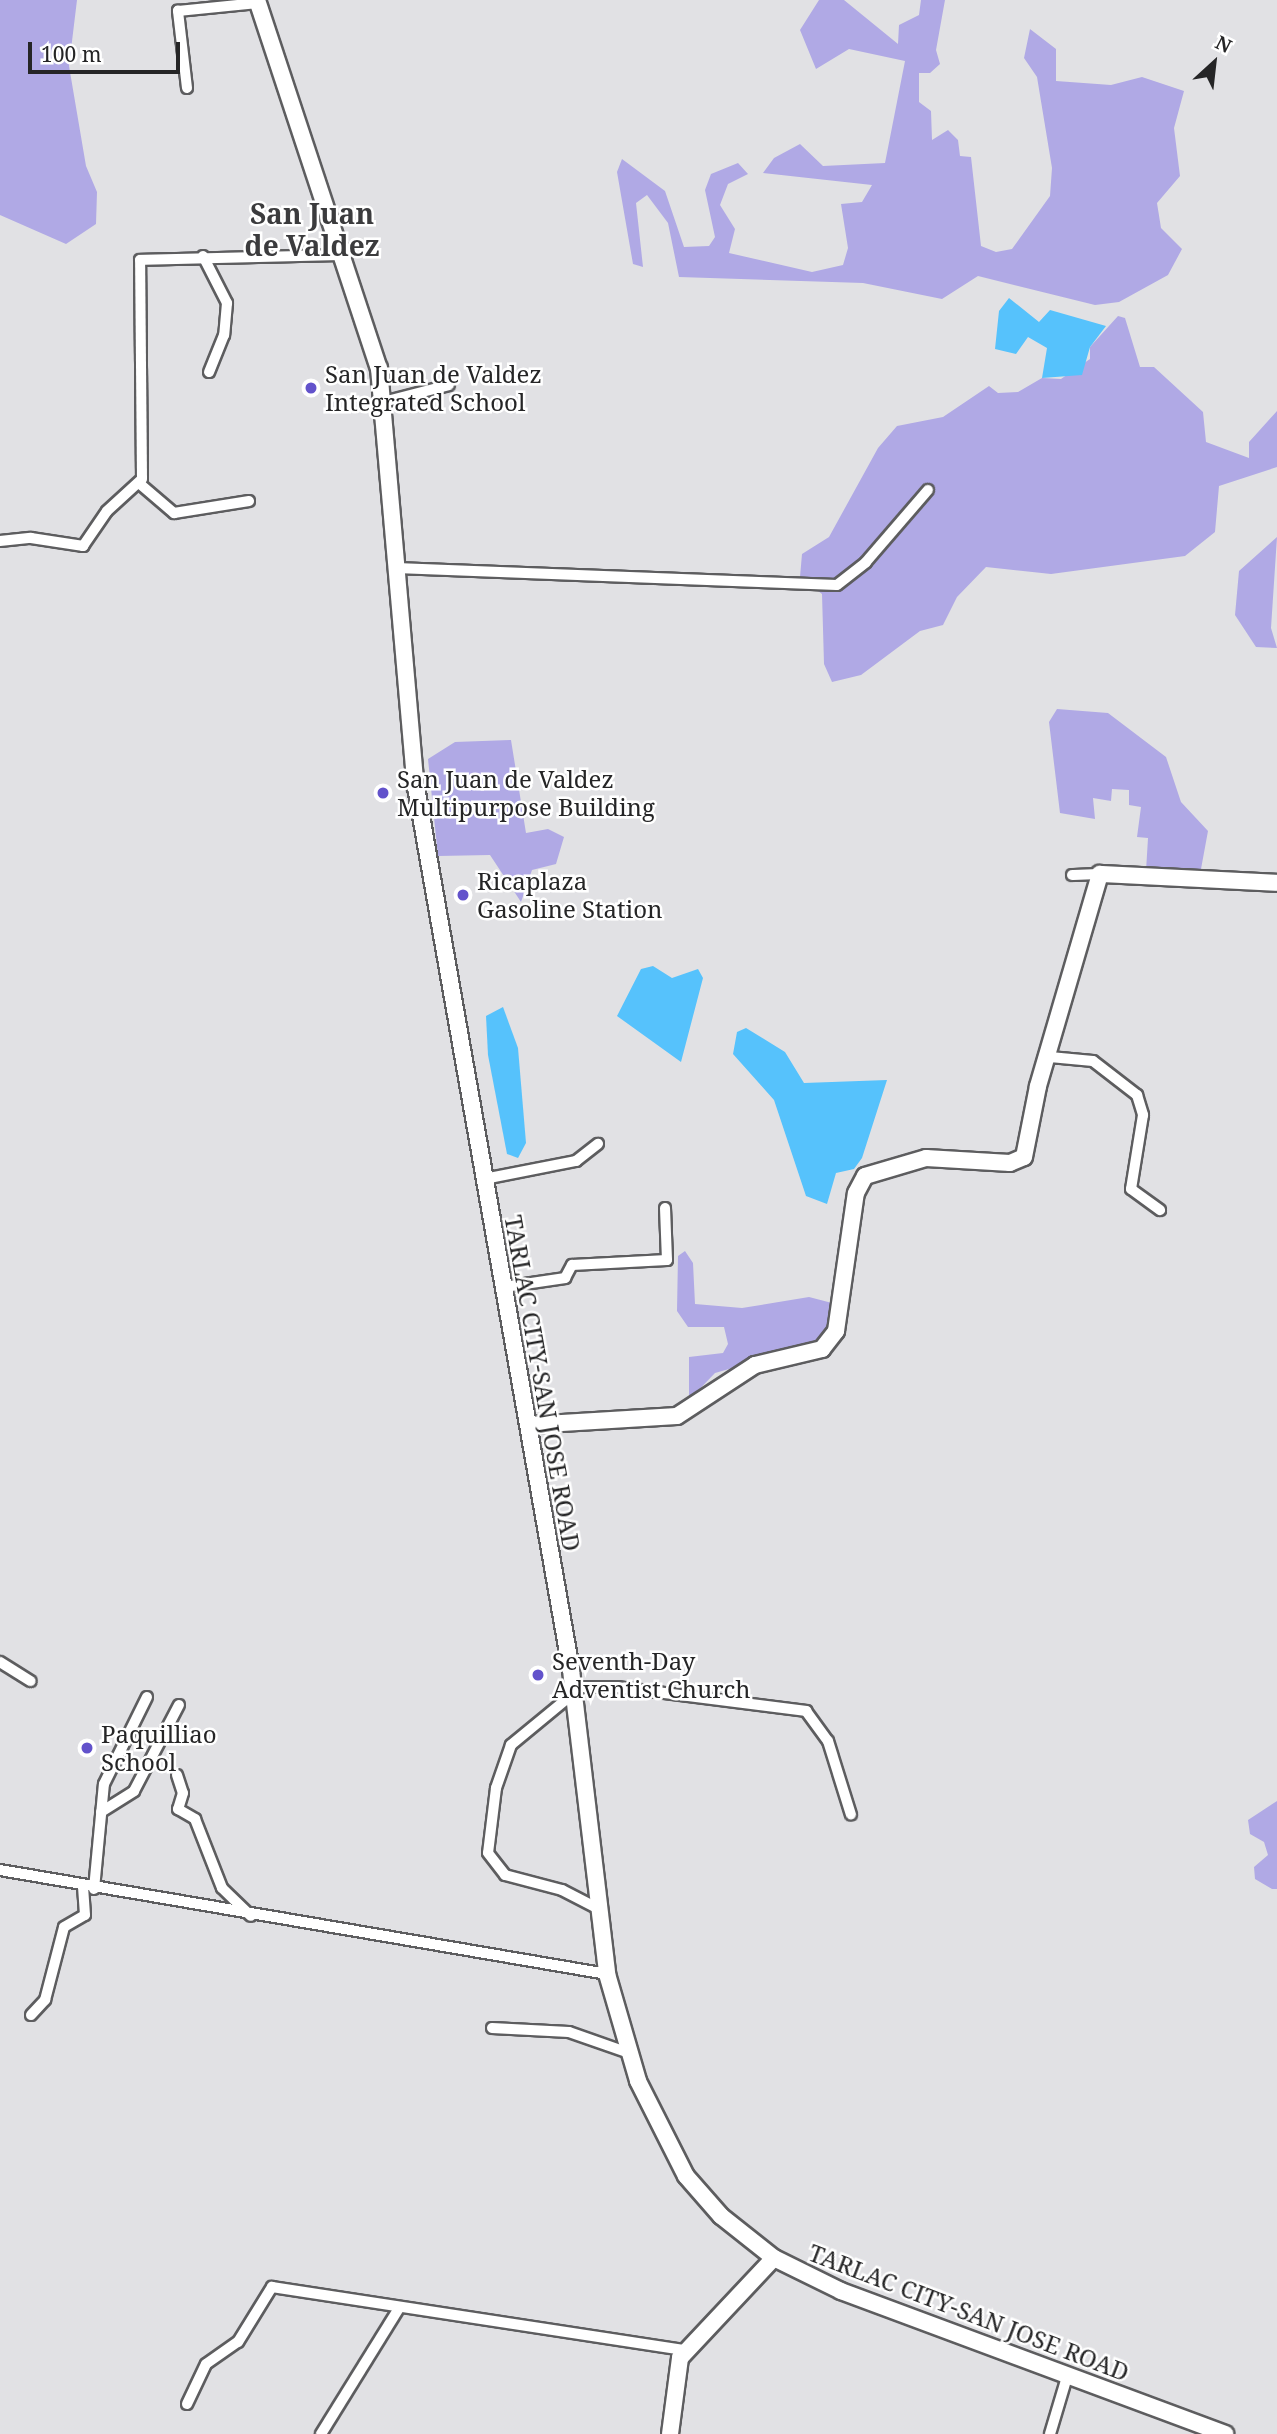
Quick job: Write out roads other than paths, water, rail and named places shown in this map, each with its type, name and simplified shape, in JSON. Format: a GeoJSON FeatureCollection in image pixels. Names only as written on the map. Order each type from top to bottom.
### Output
{"type":"FeatureCollection","features":[{"type":"Feature","properties":{"kind":"main road","name":"TARLAC CITY-SAN JOSE ROAD"},"geometry":{"type":"LineString","coordinates":[[257,1],[346,255],[376,351],[383,402],[416,787],[574,1690],[607,1974],[629,2053],[671,2154],[720,2216],[774,2258],[841,2291],[1226,2434]]}},
{"type":"Feature","properties":{"kind":"main road"},"geometry":{"type":"LineString","coordinates":[[529,1425],[677,1416],[755,1365],[827,1346],[836,1331],[861,1180],[884,1166],[926,1158],[1010,1163],[1024,1157],[1100,874],[1277,883]]}},
{"type":"Feature","properties":{"kind":"main road"},"geometry":{"type":"LineString","coordinates":[[670,2434],[672,2381],[685,2350],[774,2258]]}},
{"type":"Feature","properties":{"kind":"street"},"geometry":{"type":"LineString","coordinates":[[187,88],[178,11],[257,1]]}},
{"type":"Feature","properties":{"kind":"street"},"geometry":{"type":"LineString","coordinates":[[249,501],[174,513],[140,484],[137,265],[146,257],[346,255]]}},
{"type":"Feature","properties":{"kind":"street"},"geometry":{"type":"LineString","coordinates":[[204,256],[227,303],[224,335],[209,372]]}},
{"type":"Feature","properties":{"kind":"street"},"geometry":{"type":"LineString","coordinates":[[383,402],[449,385]]}},
{"type":"Feature","properties":{"kind":"street"},"geometry":{"type":"LineString","coordinates":[[0,541],[31,538],[83,546],[107,511],[140,484]]}},
{"type":"Feature","properties":{"kind":"street"},"geometry":{"type":"LineString","coordinates":[[396,568],[836,585],[866,562],[928,490]]}},
{"type":"Feature","properties":{"kind":"street"},"geometry":{"type":"LineString","coordinates":[[1072,875],[1100,874]]}},
{"type":"Feature","properties":{"kind":"street"},"geometry":{"type":"LineString","coordinates":[[1050,1057],[1093,1061],[1137,1095],[1143,1115],[1131,1189],[1160,1210]]}},
{"type":"Feature","properties":{"kind":"street"},"geometry":{"type":"LineString","coordinates":[[484,1179],[576,1161],[598,1144]]}},
{"type":"Feature","properties":{"kind":"street"},"geometry":{"type":"LineString","coordinates":[[504,1287],[565,1278],[572,1265],[667,1260],[665,1208]]}},
{"type":"Feature","properties":{"kind":"street"},"geometry":{"type":"LineString","coordinates":[[0,1662],[30,1681]]}},
{"type":"Feature","properties":{"kind":"street"},"geometry":{"type":"LineString","coordinates":[[599,1909],[505,1875],[488,1853],[496,1788],[511,1745],[574,1690],[617,1687],[806,1710],[828,1741],[851,1815]]}},
{"type":"Feature","properties":{"kind":"street"},"geometry":{"type":"LineString","coordinates":[[31,2015],[45,2000],[64,1927],[85,1915],[104,1784],[147,1697]]}},
{"type":"Feature","properties":{"kind":"street"},"geometry":{"type":"LineString","coordinates":[[102,1812],[134,1791],[179,1705]]}},
{"type":"Feature","properties":{"kind":"street"},"geometry":{"type":"LineString","coordinates":[[177,1775],[183,1793],[178,1809],[195,1819],[222,1888],[251,1916]]}},
{"type":"Feature","properties":{"kind":"street"},"geometry":{"type":"LineString","coordinates":[[0,1870],[251,1916],[607,1974]]}},
{"type":"Feature","properties":{"kind":"street"},"geometry":{"type":"LineString","coordinates":[[492,2028],[569,2032],[629,2053]]}},
{"type":"Feature","properties":{"kind":"street"},"geometry":{"type":"LineString","coordinates":[[187,2404],[206,2364],[232,2348],[256,2318],[268,2288],[398,2310],[685,2350]]}},
{"type":"Feature","properties":{"kind":"street"},"geometry":{"type":"LineString","coordinates":[[321,2434],[398,2310]]}},
{"type":"Feature","properties":{"kind":"street"},"geometry":{"type":"LineString","coordinates":[[1049,2434],[1067,2377]]}},
{"type":"Feature","properties":{"kind":"water"},"geometry":{"type":"Polygon","coordinates":[[[1009,298],[1039,322],[1050,310],[1106,326],[1090,347],[1082,375],[1042,378],[1047,348],[1028,337],[1016,354],[995,349],[999,311],[1009,298]]]}},
{"type":"Feature","properties":{"kind":"water"},"geometry":{"type":"Polygon","coordinates":[[[653,966],[672,978],[698,969],[703,978],[681,1062],[617,1016],[641,969],[653,966]]]}},
{"type":"Feature","properties":{"kind":"water"},"geometry":{"type":"Polygon","coordinates":[[[503,1007],[518,1048],[526,1143],[518,1158],[507,1154],[488,1055],[486,1016],[503,1007]]]}},
{"type":"Feature","properties":{"kind":"water"},"geometry":{"type":"Polygon","coordinates":[[[746,1028],[785,1052],[804,1083],[887,1080],[862,1158],[854,1169],[836,1173],[827,1204],[806,1196],[774,1100],[733,1054],[737,1032],[746,1028]]]}},
{"type":"Feature","properties":{"kind":"place","name":"San Juan de Valdez Integrated School"},"geometry":{"type":"Point","coordinates":[311,388]}},
{"type":"Feature","properties":{"kind":"place","name":"San Juan de Valdez Multipurpose Building"},"geometry":{"type":"Point","coordinates":[383,793]}},
{"type":"Feature","properties":{"kind":"place","name":"Ricaplaza Gasoline Station"},"geometry":{"type":"Point","coordinates":[463,895]}},
{"type":"Feature","properties":{"kind":"place","name":"Seventh-Day Adventist Church"},"geometry":{"type":"Point","coordinates":[538,1675]}},
{"type":"Feature","properties":{"kind":"place","name":"Paquilliao School"},"geometry":{"type":"Point","coordinates":[87,1748]}},
{"type":"Feature","properties":{"kind":"district","name":"San Juan de Valdez"},"geometry":{"type":"Point","coordinates":[312,229]}}]}
